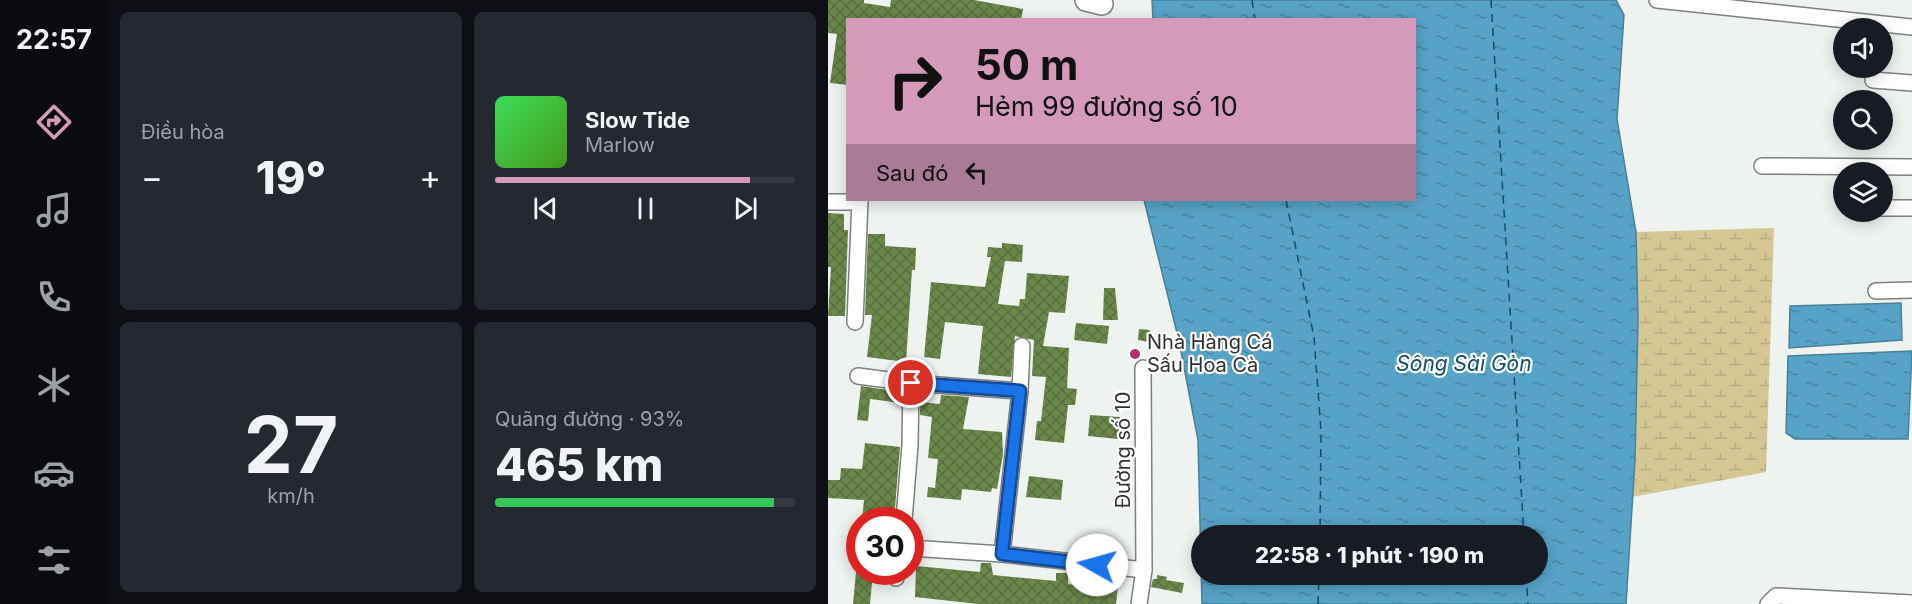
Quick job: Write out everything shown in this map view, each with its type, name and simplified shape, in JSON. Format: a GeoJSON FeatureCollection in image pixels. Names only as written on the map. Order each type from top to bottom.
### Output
{"type":"FeatureCollection","features":[{"type":"Feature","properties":{"kind":"street"},"geometry":{"type":"LineString","coordinates":[[1657,0],[1912,27]]}},
{"type":"Feature","properties":{"kind":"street"},"geometry":{"type":"LineString","coordinates":[[1872,80],[1912,83]]}},
{"type":"Feature","properties":{"kind":"street"},"geometry":{"type":"LineString","coordinates":[[1762,166],[1912,167]]}},
{"type":"Feature","properties":{"kind":"street"},"geometry":{"type":"LineString","coordinates":[[828,202],[860,201],[855,322]]}},
{"type":"Feature","properties":{"kind":"street"},"geometry":{"type":"LineString","coordinates":[[1893,208],[1912,208]]}},
{"type":"Feature","properties":{"kind":"street"},"geometry":{"type":"LineString","coordinates":[[1876,291],[1912,290]]}},
{"type":"Feature","properties":{"kind":"street"},"geometry":{"type":"LineString","coordinates":[[1002,554],[1020,391],[1022,346]]}},
{"type":"Feature","properties":{"kind":"street","name":"Đường số 10"},"geometry":{"type":"LineString","coordinates":[[1139,604],[1144,570],[1143,368]]}},
{"type":"Feature","properties":{"kind":"street"},"geometry":{"type":"LineString","coordinates":[[858,376],[911,383],[1020,391]]}},
{"type":"Feature","properties":{"kind":"street"},"geometry":{"type":"LineString","coordinates":[[905,507],[910,445],[911,383]]}},
{"type":"Feature","properties":{"kind":"street"},"geometry":{"type":"LineString","coordinates":[[924,549],[1002,554],[1144,570]]}},
{"type":"Feature","properties":{"kind":"street"},"geometry":{"type":"LineString","coordinates":[[1768,604],[1776,596],[1912,603]]}},
{"type":"Feature","properties":{"kind":"green space"},"geometry":{"type":"Polygon","coordinates":[[[1774,228],[1766,472],[1632,497],[1638,319],[1636,232],[1774,228]]]}},
{"type":"Feature","properties":{"kind":"water","name":"Sông Sài Gòn"},"geometry":{"type":"Polygon","coordinates":[[[1152,0],[1616,0],[1624,15],[1617,119],[1636,232],[1638,319],[1635,460],[1626,604],[1202,604],[1202,585],[1548,585],[1548,525],[1200,525],[1198,440],[1179,341],[1144,201],[1416,201],[1416,18],[1153,18],[1152,0]]]}},
{"type":"Feature","properties":{"kind":"water"},"geometry":{"type":"Polygon","coordinates":[[[1901,303],[1902,340],[1789,348],[1790,306],[1901,303]]]}},
{"type":"Feature","properties":{"kind":"water"},"geometry":{"type":"Polygon","coordinates":[[[1912,351],[1908,439],[1795,439],[1786,433],[1788,356],[1912,351]]]}},
{"type":"Feature","properties":{"kind":"building"},"geometry":{"type":"Polygon","coordinates":[[[828,0],[864,0],[864,3],[890,7],[891,0],[974,0],[1023,9],[1021,18],[846,18],[846,85],[830,83],[837,34],[828,33],[828,0]]]}},
{"type":"Feature","properties":{"kind":"building"},"geometry":{"type":"Polygon","coordinates":[[[828,213],[844,214],[844,230],[848,230],[845,316],[828,316],[831,267],[828,267],[828,213]]]}},
{"type":"Feature","properties":{"kind":"building"},"geometry":{"type":"Polygon","coordinates":[[[868,234],[885,234],[885,246],[916,248],[915,270],[912,270],[906,362],[867,357],[872,315],[865,315],[868,234]]]}},
{"type":"Feature","properties":{"kind":"building"},"geometry":{"type":"Polygon","coordinates":[[[1002,243],[1023,245],[1022,262],[1005,261],[998,304],[1019,306],[1020,299],[1025,299],[1027,273],[1069,276],[1065,313],[1049,312],[1043,346],[1069,348],[1067,388],[1077,389],[1075,405],[1068,405],[1064,443],[1035,440],[1037,421],[1041,421],[1046,377],[1032,376],[1034,340],[1015,336],[1011,377],[978,374],[983,326],[945,322],[940,359],[924,357],[931,282],[985,287],[991,257],[987,257],[988,247],[1002,248],[1002,243]]]}},
{"type":"Feature","properties":{"kind":"building"},"geometry":{"type":"Polygon","coordinates":[[[1104,288],[1115,288],[1118,320],[1103,320],[1104,288]]]}},
{"type":"Feature","properties":{"kind":"building"},"geometry":{"type":"Polygon","coordinates":[[[1076,323],[1109,326],[1107,344],[1074,340],[1076,323]]]}},
{"type":"Feature","properties":{"kind":"building"},"geometry":{"type":"Polygon","coordinates":[[[1139,329],[1150,330],[1149,342],[1138,340],[1139,329]]]}},
{"type":"Feature","properties":{"kind":"building"},"geometry":{"type":"Polygon","coordinates":[[[861,386],[901,392],[901,403],[870,399],[868,421],[857,420],[861,386]]]}},
{"type":"Feature","properties":{"kind":"building"},"geometry":{"type":"Polygon","coordinates":[[[941,395],[969,397],[963,429],[1002,432],[1003,454],[997,489],[992,488],[991,492],[962,489],[961,500],[927,497],[928,487],[935,488],[938,459],[928,458],[932,417],[920,415],[920,402],[940,404],[941,395]]]}},
{"type":"Feature","properties":{"kind":"building"},"geometry":{"type":"Polygon","coordinates":[[[1090,415],[1120,417],[1118,439],[1088,436],[1090,415]]]}},
{"type":"Feature","properties":{"kind":"building"},"geometry":{"type":"Polygon","coordinates":[[[865,443],[900,447],[895,507],[863,507],[864,500],[828,498],[828,480],[840,480],[841,468],[862,469],[865,443]]]}},
{"type":"Feature","properties":{"kind":"building"},"geometry":{"type":"Polygon","coordinates":[[[1029,476],[1063,480],[1061,500],[1026,497],[1029,476]]]}},
{"type":"Feature","properties":{"kind":"building"},"geometry":{"type":"Polygon","coordinates":[[[981,563],[991,563],[993,575],[1056,581],[1056,573],[1068,573],[1068,584],[1103,589],[1105,577],[1119,578],[1116,604],[978,604],[915,597],[915,585],[924,585],[924,567],[980,572],[981,563]]]}},
{"type":"Feature","properties":{"kind":"building"},"geometry":{"type":"Polygon","coordinates":[[[1157,575],[1167,577],[1166,580],[1184,583],[1182,593],[1151,587],[1157,575]]]}},
{"type":"Feature","properties":{"kind":"building"},"geometry":{"type":"Polygon","coordinates":[[[855,585],[872,585],[870,604],[853,604],[855,585]]]}},
{"type":"Feature","properties":{"kind":"ferry route"},"geometry":{"type":"LineString","coordinates":[[1252,0],[1255,18]]}},
{"type":"Feature","properties":{"kind":"ferry route"},"geometry":{"type":"LineString","coordinates":[[1491,0],[1523,525]]}},
{"type":"Feature","properties":{"kind":"ferry route"},"geometry":{"type":"LineString","coordinates":[[1286,201],[1314,337],[1321,431],[1320,525]]}},
{"type":"Feature","properties":{"kind":"ferry route"},"geometry":{"type":"LineString","coordinates":[[1318,604],[1319,585]]}},
{"type":"Feature","properties":{"kind":"ferry route"},"geometry":{"type":"LineString","coordinates":[[1527,585],[1528,604]]}},
{"type":"Feature","properties":{"kind":"place","name":"Nhà Hàng Cá Sấu Hoa Cà"},"geometry":{"type":"Point","coordinates":[1135,354]}},
{"type":"Feature","properties":{"kind":"route"},"geometry":{"type":"LineString","coordinates":[[911,383],[1020,391],[1002,554],[1097,565]]}}]}
